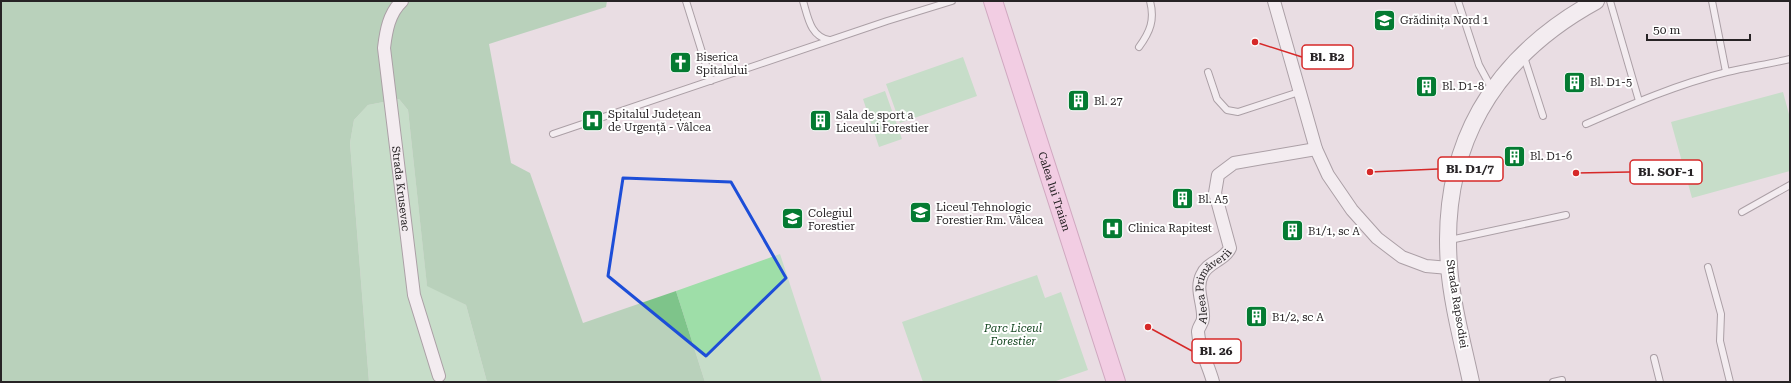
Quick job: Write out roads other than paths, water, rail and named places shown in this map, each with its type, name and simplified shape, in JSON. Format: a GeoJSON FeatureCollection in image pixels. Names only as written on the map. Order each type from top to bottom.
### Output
{"type":"FeatureCollection","features":[{"type":"Feature","properties":{"kind":"main road","name":"Calea lui Traian"},"geometry":{"type":"LineString","coordinates":[[993,1],[1116,382]]}},
{"type":"Feature","properties":{"kind":"street","name":"Strada Krusevac"},"geometry":{"type":"LineString","coordinates":[[402,1],[391,16],[386,32],[384,48],[414,295],[439,379]]}},
{"type":"Feature","properties":{"kind":"street"},"geometry":{"type":"LineString","coordinates":[[1274,1],[1316,149],[1328,175],[1352,210],[1377,238],[1402,257],[1426,266],[1449,268]]}},
{"type":"Feature","properties":{"kind":"street","name":"Strada Rapsodiei"},"geometry":{"type":"LineString","coordinates":[[1471,382],[1457,319],[1449,268],[1448,214],[1458,162],[1472,124],[1492,90],[1522,54],[1554,27],[1596,1]]}},
{"type":"Feature","properties":{"kind":"street","name":"Aleea Primăverii"},"geometry":{"type":"LineString","coordinates":[[1214,382],[1199,340],[1198,330],[1203,319],[1199,289],[1202,275],[1213,262],[1227,255],[1230,248],[1215,193],[1218,175],[1234,163],[1316,149]]}},
{"type":"Feature","properties":{"kind":"lane"},"geometry":{"type":"LineString","coordinates":[[686,1],[711,81]]}},
{"type":"Feature","properties":{"kind":"lane"},"geometry":{"type":"LineString","coordinates":[[803,1],[812,28],[821,38],[830,40]]}},
{"type":"Feature","properties":{"kind":"lane"},"geometry":{"type":"LineString","coordinates":[[553,134],[830,40],[952,1]]}},
{"type":"Feature","properties":{"kind":"lane"},"geometry":{"type":"LineString","coordinates":[[1139,47],[1149,32],[1153,18],[1150,1]]}},
{"type":"Feature","properties":{"kind":"lane"},"geometry":{"type":"LineString","coordinates":[[1458,1],[1479,65],[1492,90]]}},
{"type":"Feature","properties":{"kind":"lane"},"geometry":{"type":"LineString","coordinates":[[1610,1],[1639,101]]}},
{"type":"Feature","properties":{"kind":"lane"},"geometry":{"type":"LineString","coordinates":[[1712,1],[1726,72]]}},
{"type":"Feature","properties":{"kind":"lane"},"geometry":{"type":"LineString","coordinates":[[1522,54],[1543,116]]}},
{"type":"Feature","properties":{"kind":"lane"},"geometry":{"type":"LineString","coordinates":[[1586,124],[1639,101],[1726,72],[1790,59]]}},
{"type":"Feature","properties":{"kind":"lane"},"geometry":{"type":"LineString","coordinates":[[1208,72],[1217,99],[1227,110],[1238,112],[1299,92]]}},
{"type":"Feature","properties":{"kind":"lane"},"geometry":{"type":"LineString","coordinates":[[1742,212],[1790,185]]}},
{"type":"Feature","properties":{"kind":"lane"},"geometry":{"type":"LineString","coordinates":[[1448,240],[1566,215]]}},
{"type":"Feature","properties":{"kind":"lane"},"geometry":{"type":"LineString","coordinates":[[1708,267],[1721,314],[1720,341],[1730,382]]}},
{"type":"Feature","properties":{"kind":"lane"},"geometry":{"type":"LineString","coordinates":[[1654,358],[1660,382]]}},
{"type":"Feature","properties":{"kind":"lane"},"geometry":{"type":"LineString","coordinates":[[1553,382],[1562,380]]}},
{"type":"Feature","properties":{"kind":"place","name":"Grădinița Nord 1"},"geometry":{"type":"Point","coordinates":[1384,20]}},
{"type":"Feature","properties":{"kind":"place","name":"Bl. B2"},"geometry":{"type":"Point","coordinates":[1255,42]}},
{"type":"Feature","properties":{"kind":"place","name":"Biserica Spitalului"},"geometry":{"type":"Point","coordinates":[680,63]}},
{"type":"Feature","properties":{"kind":"place","name":"Bl. D1-5"},"geometry":{"type":"Point","coordinates":[1574,82]}},
{"type":"Feature","properties":{"kind":"place","name":"Bl. D1-8"},"geometry":{"type":"Point","coordinates":[1426,86]}},
{"type":"Feature","properties":{"kind":"place","name":"Bl. 27"},"geometry":{"type":"Point","coordinates":[1078,101]}},
{"type":"Feature","properties":{"kind":"place","name":"Spitalul Județean de Urgență - Vâlcea"},"geometry":{"type":"Point","coordinates":[592,120]}},
{"type":"Feature","properties":{"kind":"place","name":"Sala de sport a Liceului Forestier"},"geometry":{"type":"Point","coordinates":[821,121]}},
{"type":"Feature","properties":{"kind":"place","name":"Bl. D1-6"},"geometry":{"type":"Point","coordinates":[1515,156]}},
{"type":"Feature","properties":{"kind":"place","name":"Bl. D1/7"},"geometry":{"type":"Point","coordinates":[1370,172]}},
{"type":"Feature","properties":{"kind":"place","name":"Bl. SOF-1"},"geometry":{"type":"Point","coordinates":[1576,173]}},
{"type":"Feature","properties":{"kind":"place","name":"Bl. A5"},"geometry":{"type":"Point","coordinates":[1183,199]}},
{"type":"Feature","properties":{"kind":"place","name":"Liceul Tehnologic Forestier Rm. Vâlcea"},"geometry":{"type":"Point","coordinates":[921,213]}},
{"type":"Feature","properties":{"kind":"place","name":"Colegiul Forestier"},"geometry":{"type":"Point","coordinates":[792,219]}},
{"type":"Feature","properties":{"kind":"place","name":"Clinica Rapitest"},"geometry":{"type":"Point","coordinates":[1112,228]}},
{"type":"Feature","properties":{"kind":"place","name":"B1/1, sc A"},"geometry":{"type":"Point","coordinates":[1293,231]}},
{"type":"Feature","properties":{"kind":"place","name":"B1/2, sc A"},"geometry":{"type":"Point","coordinates":[1256,317]}},
{"type":"Feature","properties":{"kind":"place","name":"Bl. 26"},"geometry":{"type":"Point","coordinates":[1148,327]}},
{"type":"Feature","properties":{"kind":"park label","name":"Parc Liceul Forestier"},"geometry":{"type":"Point","coordinates":[1013,334]}}]}
